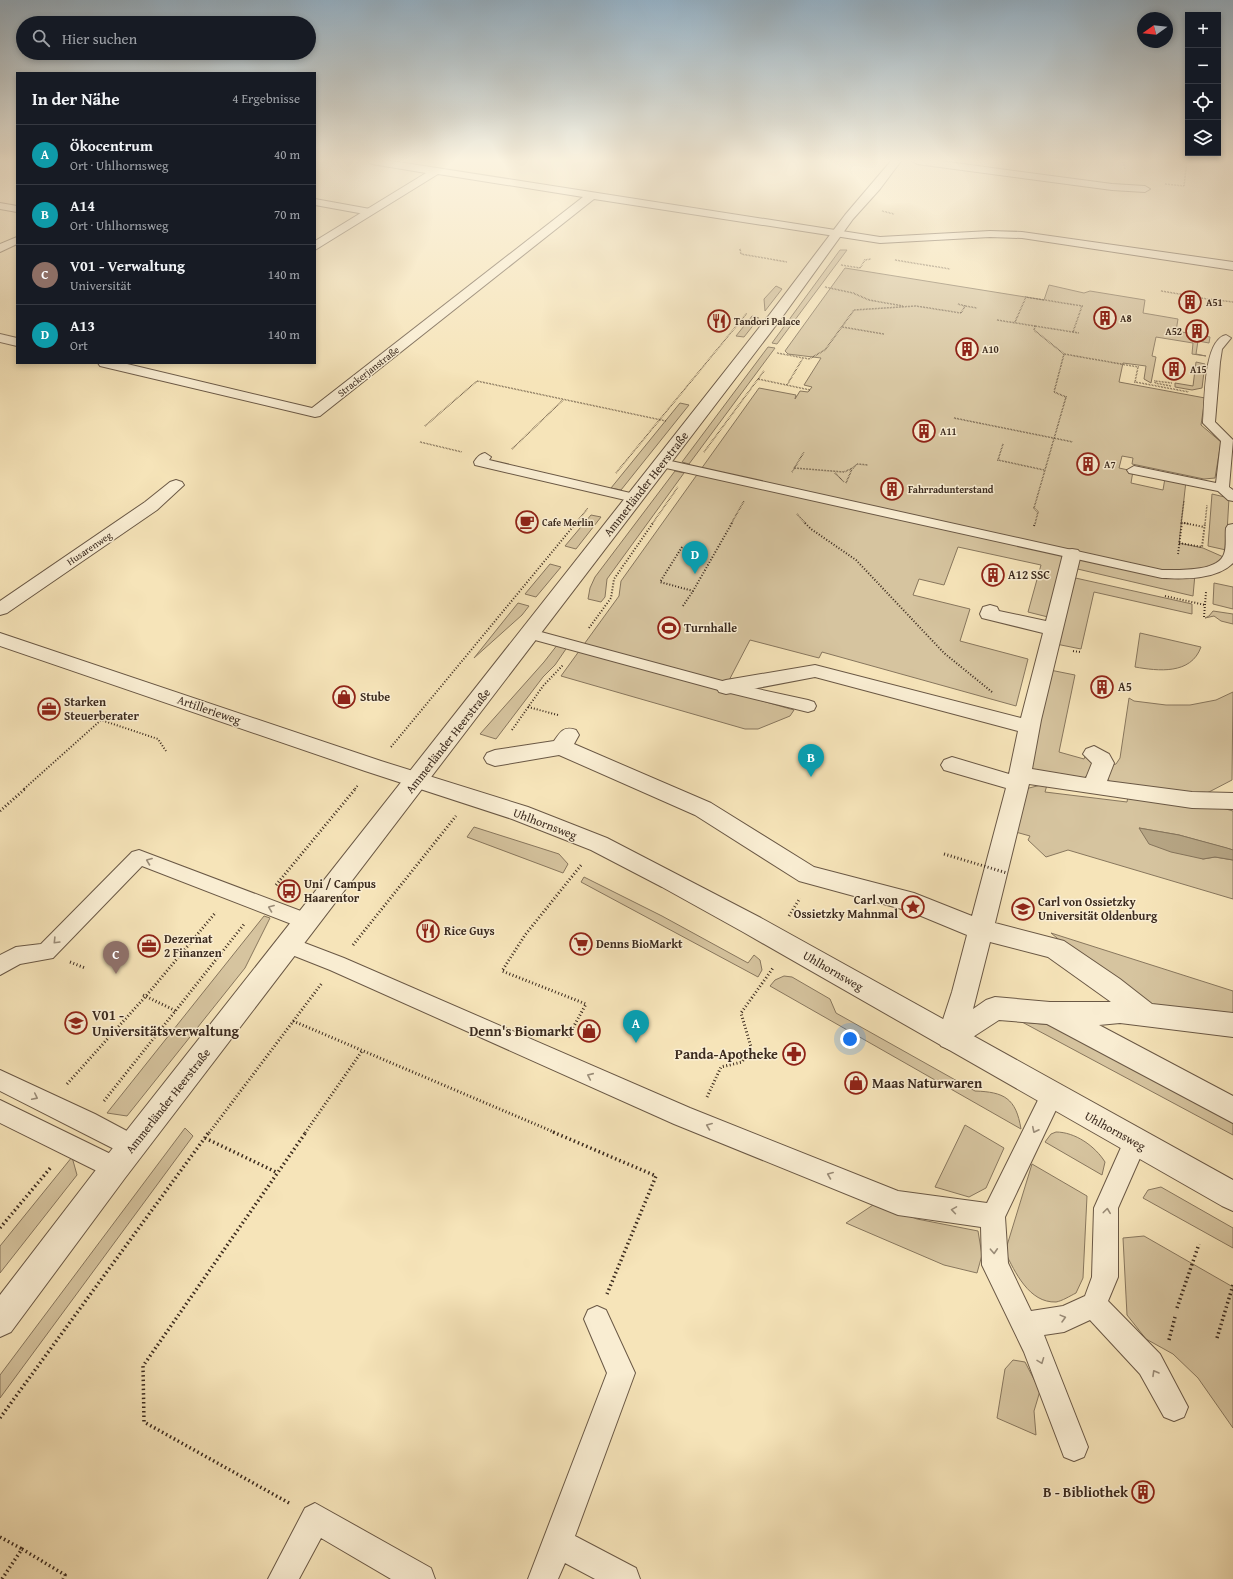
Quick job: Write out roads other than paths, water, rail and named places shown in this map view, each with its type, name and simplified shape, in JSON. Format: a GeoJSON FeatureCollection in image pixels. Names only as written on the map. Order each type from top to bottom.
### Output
{"type":"FeatureCollection","features":[{"type":"Feature","properties":{"kind":"street"},"geometry":{"type":"LineString","coordinates":[[316,245],[333,235]]}},
{"type":"Feature","properties":{"kind":"street","name":"Strackerjanstraße"},"geometry":{"type":"LineString","coordinates":[[109,364],[315,413],[542,235]]}},
{"type":"Feature","properties":{"kind":"street","name":"Ammerländer Heerstraße"},"geometry":{"type":"LineString","coordinates":[[0,1320],[132,1146],[418,780],[837,235]]}},
{"type":"Feature","properties":{"kind":"street"},"geometry":{"type":"LineString","coordinates":[[843,235],[880,240],[977,235]]}},
{"type":"Feature","properties":{"kind":"street"},"geometry":{"type":"LineString","coordinates":[[1012,235],[1233,266]]}},
{"type":"Feature","properties":{"kind":"street"},"geometry":{"type":"LineString","coordinates":[[0,248],[16,240]]}},
{"type":"Feature","properties":{"kind":"street"},"geometry":{"type":"LineString","coordinates":[[0,338],[16,342]]}},
{"type":"Feature","properties":{"kind":"street","name":"Husarenweg"},"geometry":{"type":"LineString","coordinates":[[0,609],[151,506],[176,485]]}},
{"type":"Feature","properties":{"kind":"street"},"geometry":{"type":"LineString","coordinates":[[950,1038],[965,992],[1019,780],[1072,554]]}},
{"type":"Feature","properties":{"kind":"street"},"geometry":{"type":"LineString","coordinates":[[990,611],[989,614],[1053,630]]}},
{"type":"Feature","properties":{"kind":"street","name":"Artillerieweg"},"geometry":{"type":"LineString","coordinates":[[0,639],[418,780]]}},
{"type":"Feature","properties":{"kind":"street"},"geometry":{"type":"LineString","coordinates":[[726,687],[815,670],[1031,724]]}},
{"type":"Feature","properties":{"kind":"street"},"geometry":{"type":"LineString","coordinates":[[495,758],[565,732],[703,809],[807,874],[914,903],[981,930],[1055,948],[1112,987],[1146,1015]]}},
{"type":"Feature","properties":{"kind":"street"},"geometry":{"type":"LineString","coordinates":[[1093,788],[1103,762],[1094,754]]}},
{"type":"Feature","properties":{"kind":"street"},"geometry":{"type":"LineString","coordinates":[[952,765],[1019,780],[1192,800],[1233,801]]}},
{"type":"Feature","properties":{"kind":"street","name":"Uhlhornsweg"},"geometry":{"type":"LineString","coordinates":[[418,780],[520,813],[599,844],[670,880],[776,938],[1052,1096],[1233,1196]]}},
{"type":"Feature","properties":{"kind":"street"},"geometry":{"type":"LineString","coordinates":[[950,1038],[995,1008],[1106,1014],[1120,1012],[1233,1025]]}},
{"type":"Feature","properties":{"kind":"street"},"geometry":{"type":"LineString","coordinates":[[1050,1012],[1233,1110]]}},
{"type":"Feature","properties":{"kind":"lane"},"geometry":{"type":"LineString","coordinates":[[1222,488],[1227,440],[1209,424],[1214,362],[1217,349],[1229,336]]}},
{"type":"Feature","properties":{"kind":"lane"},"geometry":{"type":"LineString","coordinates":[[490,461],[634,498]]}},
{"type":"Feature","properties":{"kind":"lane"},"geometry":{"type":"LineString","coordinates":[[662,463],[1028,545],[1175,575],[1199,573],[1221,565],[1231,555],[1233,528]]}},
{"type":"Feature","properties":{"kind":"lane"},"geometry":{"type":"LineString","coordinates":[[1134,470],[1222,488],[1233,497]]}},
{"type":"Feature","properties":{"kind":"lane"},"geometry":{"type":"LineString","coordinates":[[530,634],[726,687],[808,706]]}},
{"type":"Feature","properties":{"kind":"lane"},"geometry":{"type":"LineString","coordinates":[[0,966],[16,956],[46,952],[139,856],[307,922]]}},
{"type":"Feature","properties":{"kind":"lane"},"geometry":{"type":"LineString","coordinates":[[289,945],[337,964],[693,1120],[898,1203],[992,1216]]}},
{"type":"Feature","properties":{"kind":"lane"},"geometry":{"type":"LineString","coordinates":[[0,1080],[87,1122],[132,1146]]}},
{"type":"Feature","properties":{"kind":"lane"},"geometry":{"type":"LineString","coordinates":[[1052,1096],[992,1216],[995,1265],[1035,1346],[1074,1447]]}},
{"type":"Feature","properties":{"kind":"lane"},"geometry":{"type":"LineString","coordinates":[[0,1111],[70,1144],[116,1168]]}},
{"type":"Feature","properties":{"kind":"lane"},"geometry":{"type":"LineString","coordinates":[[1024,1325],[1064,1319],[1094,1305],[1105,1277],[1106,1208],[1135,1142]]}},
{"type":"Feature","properties":{"kind":"lane"},"geometry":{"type":"LineString","coordinates":[[1094,1305],[1150,1364],[1174,1407]]}},
{"type":"Feature","properties":{"kind":"lane"},"geometry":{"type":"LineString","coordinates":[[543,1579],[558,1543],[621,1374],[597,1319]]}},
{"type":"Feature","properties":{"kind":"lane"},"geometry":{"type":"LineString","coordinates":[[284,1579],[315,1518],[420,1579]]}},
{"type":"Feature","properties":{"kind":"lane"},"geometry":{"type":"LineString","coordinates":[[558,1543],[625,1579]]}},
{"type":"Feature","properties":{"kind":"place","name":"A51"},"geometry":{"type":"Point","coordinates":[1190,302]}},
{"type":"Feature","properties":{"kind":"place","name":"A8"},"geometry":{"type":"Point","coordinates":[1105,318]}},
{"type":"Feature","properties":{"kind":"place","name":"Tandori Palace"},"geometry":{"type":"Point","coordinates":[719,321]}},
{"type":"Feature","properties":{"kind":"place","name":"A52"},"geometry":{"type":"Point","coordinates":[1197,331]}},
{"type":"Feature","properties":{"kind":"place","name":"A10"},"geometry":{"type":"Point","coordinates":[967,349]}},
{"type":"Feature","properties":{"kind":"place","name":"A15"},"geometry":{"type":"Point","coordinates":[1174,369]}},
{"type":"Feature","properties":{"kind":"place","name":"A11"},"geometry":{"type":"Point","coordinates":[924,431]}},
{"type":"Feature","properties":{"kind":"place","name":"A7"},"geometry":{"type":"Point","coordinates":[1088,464]}},
{"type":"Feature","properties":{"kind":"place","name":"Fahrradunterstand"},"geometry":{"type":"Point","coordinates":[892,489]}},
{"type":"Feature","properties":{"kind":"place","name":"Cafe Merlin"},"geometry":{"type":"Point","coordinates":[527,522]}},
{"type":"Feature","properties":{"kind":"place","name":"A13"},"geometry":{"type":"Point","coordinates":[695,574]}},
{"type":"Feature","properties":{"kind":"place","name":"A12 SSC"},"geometry":{"type":"Point","coordinates":[993,575]}},
{"type":"Feature","properties":{"kind":"place","name":"Turnhalle"},"geometry":{"type":"Point","coordinates":[669,628]}},
{"type":"Feature","properties":{"kind":"place","name":"A5"},"geometry":{"type":"Point","coordinates":[1102,687]}},
{"type":"Feature","properties":{"kind":"place","name":"Stube"},"geometry":{"type":"Point","coordinates":[344,697]}},
{"type":"Feature","properties":{"kind":"place","name":"Starken Steuerberater"},"geometry":{"type":"Point","coordinates":[49,709]}},
{"type":"Feature","properties":{"kind":"place","name":"A14"},"geometry":{"type":"Point","coordinates":[811,777]}},
{"type":"Feature","properties":{"kind":"place","name":"Uni / Campus Haarentor"},"geometry":{"type":"Point","coordinates":[289,891]}},
{"type":"Feature","properties":{"kind":"place","name":"Carl von Ossietzky Mahnmal"},"geometry":{"type":"Point","coordinates":[913,907]}},
{"type":"Feature","properties":{"kind":"place","name":"Carl von Ossietzky Universität Oldenburg"},"geometry":{"type":"Point","coordinates":[1023,909]}},
{"type":"Feature","properties":{"kind":"place","name":"Rice Guys"},"geometry":{"type":"Point","coordinates":[428,931]}},
{"type":"Feature","properties":{"kind":"place","name":"Denns BioMarkt"},"geometry":{"type":"Point","coordinates":[581,944]}},
{"type":"Feature","properties":{"kind":"place","name":"Dezernat 2 Finanzen"},"geometry":{"type":"Point","coordinates":[149,946]}},
{"type":"Feature","properties":{"kind":"place","name":"V01 - Verwaltung"},"geometry":{"type":"Point","coordinates":[116,974]}},
{"type":"Feature","properties":{"kind":"place","name":"V01 - Universitätsverwaltung"},"geometry":{"type":"Point","coordinates":[76,1023]}},
{"type":"Feature","properties":{"kind":"place","name":"Denn's Biomarkt"},"geometry":{"type":"Point","coordinates":[589,1031]}},
{"type":"Feature","properties":{"kind":"place","name":"Ökocentrum"},"geometry":{"type":"Point","coordinates":[636,1043]}},
{"type":"Feature","properties":{"kind":"place","name":"Panda-Apotheke"},"geometry":{"type":"Point","coordinates":[794,1054]}},
{"type":"Feature","properties":{"kind":"place","name":"Maas Naturwaren"},"geometry":{"type":"Point","coordinates":[856,1083]}},
{"type":"Feature","properties":{"kind":"place","name":"B - Bibliothek"},"geometry":{"type":"Point","coordinates":[1143,1492]}}]}
